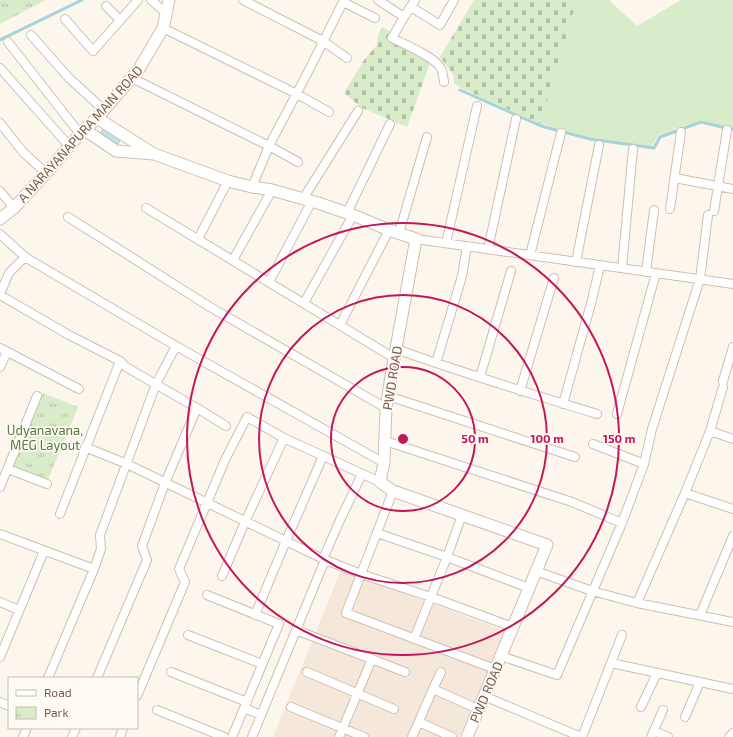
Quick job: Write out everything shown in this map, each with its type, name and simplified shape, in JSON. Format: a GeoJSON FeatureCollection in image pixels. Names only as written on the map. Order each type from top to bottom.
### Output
{"type":"FeatureCollection","features":[{"type":"Feature","properties":{"kind":"street"},"geometry":{"type":"LineString","coordinates":[[65,19],[93,51],[138,0]]}},
{"type":"Feature","properties":{"kind":"street"},"geometry":{"type":"LineString","coordinates":[[151,0],[167,14]]}},
{"type":"Feature","properties":{"kind":"street","name":"A NARAYANAPURA MAIN ROAD"},"geometry":{"type":"LineString","coordinates":[[0,219],[14,208],[46,174],[139,69],[163,28],[169,0]]}},
{"type":"Feature","properties":{"kind":"street"},"geometry":{"type":"LineString","coordinates":[[243,0],[323,41],[347,58]]}},
{"type":"Feature","properties":{"kind":"street"},"geometry":{"type":"LineString","coordinates":[[378,0],[404,17]]}},
{"type":"Feature","properties":{"kind":"street"},"geometry":{"type":"LineString","coordinates":[[444,82],[442,68],[436,62],[419,51],[392,38],[413,3],[440,25],[454,0]]}},
{"type":"Feature","properties":{"kind":"street"},"geometry":{"type":"LineString","coordinates":[[252,187],[269,146],[344,1],[375,18]]}},
{"type":"Feature","properties":{"kind":"street"},"geometry":{"type":"LineString","coordinates":[[106,6],[120,20]]}},
{"type":"Feature","properties":{"kind":"street"},"geometry":{"type":"LineString","coordinates":[[163,28],[297,94],[330,112]]}},
{"type":"Feature","properties":{"kind":"street"},"geometry":{"type":"LineString","coordinates":[[31,35],[100,114],[154,154]]}},
{"type":"Feature","properties":{"kind":"street"},"geometry":{"type":"LineString","coordinates":[[8,42],[83,132],[116,151],[154,154],[228,181],[272,190],[308,200],[416,239],[733,284]]}},
{"type":"Feature","properties":{"kind":"street"},"geometry":{"type":"LineString","coordinates":[[0,68],[70,147]]}},
{"type":"Feature","properties":{"kind":"street"},"geometry":{"type":"LineString","coordinates":[[132,78],[298,162]]}},
{"type":"Feature","properties":{"kind":"street"},"geometry":{"type":"LineString","coordinates":[[446,243],[477,106]]}},
{"type":"Feature","properties":{"kind":"street"},"geometry":{"type":"LineString","coordinates":[[269,282],[308,200],[358,111]]}},
{"type":"Feature","properties":{"kind":"street"},"geometry":{"type":"LineString","coordinates":[[488,249],[516,119]]}},
{"type":"Feature","properties":{"kind":"street"},"geometry":{"type":"LineString","coordinates":[[0,123],[23,152],[46,174]]}},
{"type":"Feature","properties":{"kind":"street"},"geometry":{"type":"LineString","coordinates":[[304,303],[350,214],[390,124]]}},
{"type":"Feature","properties":{"kind":"street"},"geometry":{"type":"LineString","coordinates":[[501,656],[557,674],[622,523],[644,464],[652,429],[700,279],[727,130]]}},
{"type":"Feature","properties":{"kind":"street"},"geometry":{"type":"LineString","coordinates":[[670,209],[681,132]]}},
{"type":"Feature","properties":{"kind":"street"},"geometry":{"type":"LineString","coordinates":[[530,255],[560,133]]}},
{"type":"Feature","properties":{"kind":"street"},"geometry":{"type":"LineString","coordinates":[[340,325],[394,232],[427,137]]}},
{"type":"Feature","properties":{"kind":"street"},"geometry":{"type":"LineString","coordinates":[[576,262],[599,145]]}},
{"type":"Feature","properties":{"kind":"street"},"geometry":{"type":"LineString","coordinates":[[622,268],[633,149]]}},
{"type":"Feature","properties":{"kind":"street"},"geometry":{"type":"LineString","coordinates":[[674,178],[733,189]]}},
{"type":"Feature","properties":{"kind":"street"},"geometry":{"type":"LineString","coordinates":[[198,239],[228,181]]}},
{"type":"Feature","properties":{"kind":"street"},"geometry":{"type":"LineString","coordinates":[[233,260],[272,190]]}},
{"type":"Feature","properties":{"kind":"street"},"geometry":{"type":"LineString","coordinates":[[0,191],[14,208]]}},
{"type":"Feature","properties":{"kind":"street"},"geometry":{"type":"LineString","coordinates":[[146,208],[340,325],[395,353],[436,363],[597,414]]}},
{"type":"Feature","properties":{"kind":"street"},"geometry":{"type":"LineString","coordinates":[[646,272],[654,210]]}},
{"type":"Feature","properties":{"kind":"street"},"geometry":{"type":"LineString","coordinates":[[68,217],[210,307],[386,408]]}},
{"type":"Feature","properties":{"kind":"street"},"geometry":{"type":"LineString","coordinates":[[0,234],[25,257],[176,346],[384,462]]}},
{"type":"Feature","properties":{"kind":"street","name":"PWD ROAD"},"geometry":{"type":"LineString","coordinates":[[416,239],[386,408],[384,462],[380,482],[393,491],[548,545],[467,737]]}},
{"type":"Feature","properties":{"kind":"street"},"geometry":{"type":"LineString","coordinates":[[436,363],[462,276],[468,246]]}},
{"type":"Feature","properties":{"kind":"street"},"geometry":{"type":"LineString","coordinates":[[25,257],[9,273],[0,294],[68,335],[120,361],[126,367],[226,426]]}},
{"type":"Feature","properties":{"kind":"street"},"geometry":{"type":"LineString","coordinates":[[563,404],[592,300],[600,265]]}},
{"type":"Feature","properties":{"kind":"street"},"geometry":{"type":"LineString","coordinates":[[480,377],[511,271]]}},
{"type":"Feature","properties":{"kind":"street"},"geometry":{"type":"LineString","coordinates":[[617,414],[656,273]]}},
{"type":"Feature","properties":{"kind":"street"},"geometry":{"type":"LineString","coordinates":[[520,390],[554,278]]}},
{"type":"Feature","properties":{"kind":"street"},"geometry":{"type":"LineString","coordinates":[[48,677],[94,569],[101,549],[100,535],[156,384],[176,346]]}},
{"type":"Feature","properties":{"kind":"street"},"geometry":{"type":"LineString","coordinates":[[637,603],[686,493],[710,431],[733,347]]}},
{"type":"Feature","properties":{"kind":"street"},"geometry":{"type":"LineString","coordinates":[[0,367],[3,350],[78,389]]}},
{"type":"Feature","properties":{"kind":"street"},"geometry":{"type":"LineString","coordinates":[[60,514],[120,361]]}},
{"type":"Feature","properties":{"kind":"street"},"geometry":{"type":"LineString","coordinates":[[0,487],[37,396]]}},
{"type":"Feature","properties":{"kind":"street"},"geometry":{"type":"LineString","coordinates":[[388,396],[575,457]]}},
{"type":"Feature","properties":{"kind":"street"},"geometry":{"type":"LineString","coordinates":[[97,677],[147,560],[142,546],[165,483],[197,408]]}},
{"type":"Feature","properties":{"kind":"street"},"geometry":{"type":"LineString","coordinates":[[138,694],[185,582],[179,569],[225,460],[247,417],[284,438],[380,482]]}},
{"type":"Feature","properties":{"kind":"street"},"geometry":{"type":"LineString","coordinates":[[710,431],[733,439]]}},
{"type":"Feature","properties":{"kind":"street"},"geometry":{"type":"LineString","coordinates":[[222,576],[284,438]]}},
{"type":"Feature","properties":{"kind":"street"},"geometry":{"type":"LineString","coordinates":[[385,441],[572,502],[622,523]]}},
{"type":"Feature","properties":{"kind":"street"},"geometry":{"type":"LineString","coordinates":[[593,444],[644,464]]}},
{"type":"Feature","properties":{"kind":"street"},"geometry":{"type":"LineString","coordinates":[[86,447],[127,464],[324,559],[361,574],[431,596],[513,626]]}},
{"type":"Feature","properties":{"kind":"street"},"geometry":{"type":"LineString","coordinates":[[255,615],[323,456]]}},
{"type":"Feature","properties":{"kind":"street"},"geometry":{"type":"LineString","coordinates":[[8,468],[47,484]]}},
{"type":"Feature","properties":{"kind":"street"},"geometry":{"type":"LineString","coordinates":[[252,737],[340,520],[362,474]]}},
{"type":"Feature","properties":{"kind":"street"},"geometry":{"type":"LineString","coordinates":[[393,491],[346,613],[495,669]]}},
{"type":"Feature","properties":{"kind":"street"},"geometry":{"type":"LineString","coordinates":[[686,493],[733,509]]}},
{"type":"Feature","properties":{"kind":"street"},"geometry":{"type":"LineString","coordinates":[[414,639],[462,515]]}},
{"type":"Feature","properties":{"kind":"street"},"geometry":{"type":"LineString","coordinates":[[377,533],[447,557],[529,588]]}},
{"type":"Feature","properties":{"kind":"street"},"geometry":{"type":"LineString","coordinates":[[0,534],[94,569]]}},
{"type":"Feature","properties":{"kind":"street"},"geometry":{"type":"LineString","coordinates":[[700,615],[733,536]]}},
{"type":"Feature","properties":{"kind":"street"},"geometry":{"type":"LineString","coordinates":[[0,656],[44,551]]}},
{"type":"Feature","properties":{"kind":"street"},"geometry":{"type":"LineString","coordinates":[[536,571],[592,591],[637,603],[733,622]]}},
{"type":"Feature","properties":{"kind":"street"},"geometry":{"type":"LineString","coordinates":[[207,595],[279,624],[232,737]]}},
{"type":"Feature","properties":{"kind":"street"},"geometry":{"type":"LineString","coordinates":[[0,602],[19,610]]}},
{"type":"Feature","properties":{"kind":"street"},"geometry":{"type":"LineString","coordinates":[[296,630],[405,672]]}},
{"type":"Feature","properties":{"kind":"street"},"geometry":{"type":"LineString","coordinates":[[188,635],[262,664]]}},
{"type":"Feature","properties":{"kind":"street"},"geometry":{"type":"LineString","coordinates":[[484,696],[577,736],[611,663],[622,635]]}},
{"type":"Feature","properties":{"kind":"street"},"geometry":{"type":"LineString","coordinates":[[339,737],[372,659]]}},
{"type":"Feature","properties":{"kind":"street"},"geometry":{"type":"LineString","coordinates":[[611,663],[733,689]]}},
{"type":"Feature","properties":{"kind":"street"},"geometry":{"type":"LineString","coordinates":[[171,672],[245,705],[261,714]]}},
{"type":"Feature","properties":{"kind":"street"},"geometry":{"type":"LineString","coordinates":[[307,672],[394,709]]}},
{"type":"Feature","properties":{"kind":"street"},"geometry":{"type":"LineString","coordinates":[[412,737],[441,672]]}},
{"type":"Feature","properties":{"kind":"street"},"geometry":{"type":"LineString","coordinates":[[641,707],[657,673]]}},
{"type":"Feature","properties":{"kind":"street"},"geometry":{"type":"LineString","coordinates":[[685,716],[700,682]]}},
{"type":"Feature","properties":{"kind":"street"},"geometry":{"type":"LineString","coordinates":[[433,689],[478,709]]}},
{"type":"Feature","properties":{"kind":"street"},"geometry":{"type":"LineString","coordinates":[[291,707],[364,737]]}},
{"type":"Feature","properties":{"kind":"street"},"geometry":{"type":"LineString","coordinates":[[157,710],[224,737]]}},
{"type":"Feature","properties":{"kind":"street"},"geometry":{"type":"LineString","coordinates":[[663,710],[652,734],[668,737]]}},
{"type":"Feature","properties":{"kind":"street"},"geometry":{"type":"LineString","coordinates":[[419,722],[452,737]]}},
{"type":"Feature","properties":{"kind":"street"},"geometry":{"type":"LineString","coordinates":[[729,737],[733,733]]}},
{"type":"Feature","properties":{"kind":"shaded area"},"geometry":{"type":"Polygon","coordinates":[[[341,570],[506,631],[459,737],[273,737],[341,570]]]}},
{"type":"Feature","properties":{"kind":"green space"},"geometry":{"type":"Polygon","coordinates":[[[0,0],[46,0],[0,24],[0,0]]]}},
{"type":"Feature","properties":{"kind":"green space"},"geometry":{"type":"Polygon","coordinates":[[[474,0],[577,0],[540,124],[461,88],[454,83],[453,74],[440,57],[474,0]]]}},
{"type":"Feature","properties":{"kind":"green space"},"geometry":{"type":"Polygon","coordinates":[[[577,0],[609,0],[637,26],[681,0],[733,0],[733,127],[724,127],[701,120],[659,135],[651,147],[589,137],[540,124],[577,0]]]}},
{"type":"Feature","properties":{"kind":"green space"},"geometry":{"type":"Polygon","coordinates":[[[383,27],[392,33],[390,41],[430,63],[407,127],[362,108],[344,93],[364,60],[377,45],[378,35],[383,27]]]}},
{"type":"Feature","properties":{"kind":"green space","name":"Udyanavana, MEG Layout"},"geometry":{"type":"Polygon","coordinates":[[[43,393],[78,407],[47,482],[13,468],[43,393]]]}},
{"type":"Feature","properties":{"kind":"water"},"geometry":{"type":"Polygon","coordinates":[[[105,127],[123,136],[116,147],[100,133],[105,127]]]}},
{"type":"Feature","properties":{"kind":"waterway"},"geometry":{"type":"LineString","coordinates":[[0,40],[82,0]]}},
{"type":"Feature","properties":{"kind":"waterway"},"geometry":{"type":"LineString","coordinates":[[460,90],[541,126],[590,139],[654,148],[660,137],[701,122],[733,129]]}}]}
